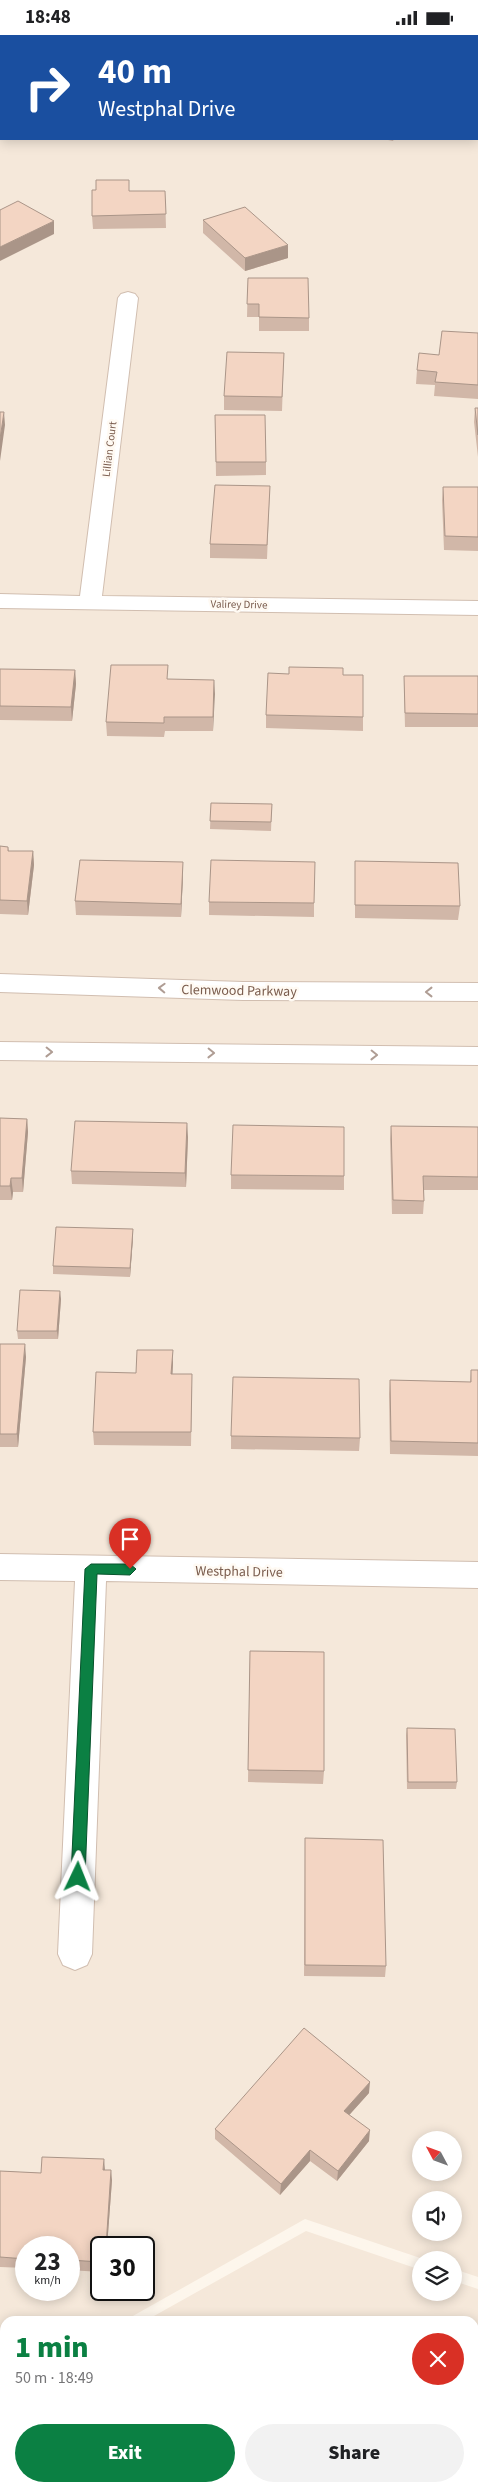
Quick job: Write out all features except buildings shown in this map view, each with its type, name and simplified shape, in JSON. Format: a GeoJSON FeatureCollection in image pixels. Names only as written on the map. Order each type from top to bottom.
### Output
{"type":"FeatureCollection","features":[{"type":"Feature","properties":{"kind":"street","name":"Lillian Court"},"geometry":{"type":"LineString","coordinates":[[90,601],[128,298]]}},
{"type":"Feature","properties":{"kind":"street","name":"Valirey Drive"},"geometry":{"type":"LineString","coordinates":[[0,601],[478,608]]}},
{"type":"Feature","properties":{"kind":"street","name":"Clemwood Parkway"},"geometry":{"type":"LineString","coordinates":[[0,983],[242,991],[478,992]]}},
{"type":"Feature","properties":{"kind":"street"},"geometry":{"type":"LineString","coordinates":[[0,1051],[478,1056]]}},
{"type":"Feature","properties":{"kind":"street","name":"Westphal Drive"},"geometry":{"type":"LineString","coordinates":[[0,1567],[478,1575]]}},
{"type":"Feature","properties":{"kind":"street"},"geometry":{"type":"LineString","coordinates":[[74,1954],[91,1569]]}},
{"type":"Feature","properties":{"kind":"shaded area"},"geometry":{"type":"Polygon","coordinates":[[[0,140],[478,140],[478,2277],[462,2272],[462,2251],[412,2251],[412,2255],[305,2219],[133,2316],[0,2316],[0,140]]]}},
{"type":"Feature","properties":{"kind":"shaded area"},"geometry":{"type":"Polygon","coordinates":[[[306,2231],[412,2267],[412,2301],[462,2301],[462,2284],[478,2289],[478,2316],[154,2316],[306,2231]]]}},
{"type":"Feature","properties":{"kind":"route"},"geometry":{"type":"LineString","coordinates":[[78,1877],[91,1569],[130,1569]]}}]}
